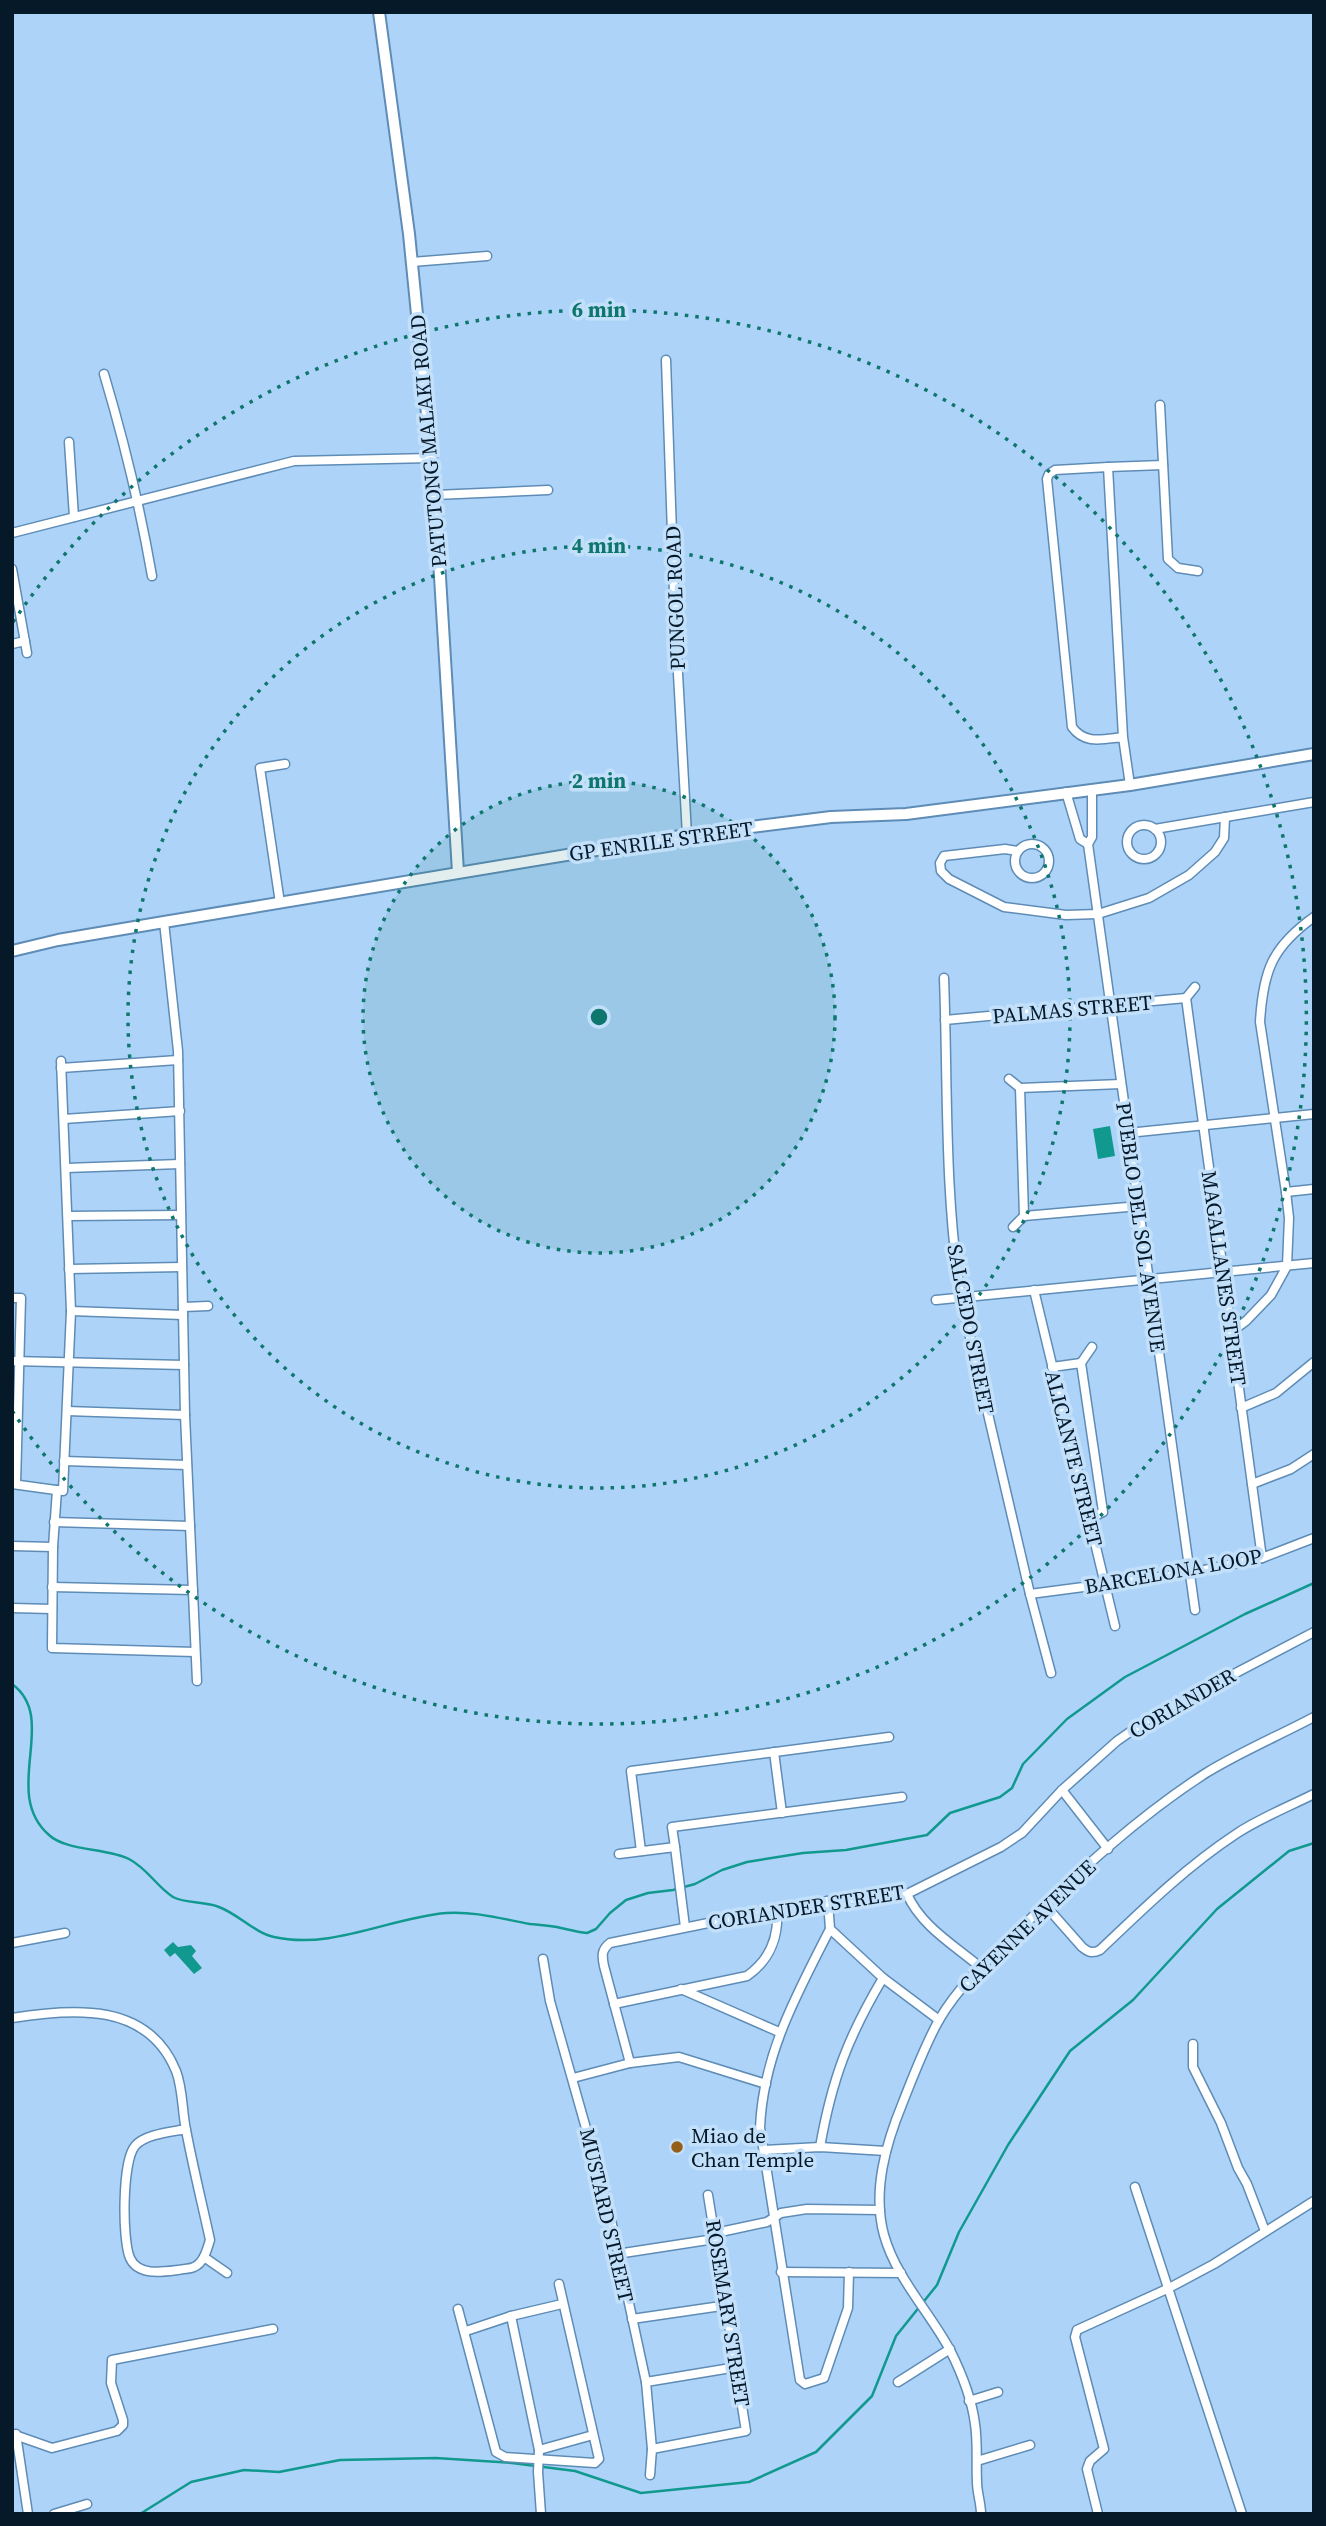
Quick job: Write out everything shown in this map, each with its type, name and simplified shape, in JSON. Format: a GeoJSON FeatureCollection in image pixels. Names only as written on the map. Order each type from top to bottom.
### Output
{"type":"FeatureCollection","features":[{"type":"Feature","properties":{"kind":"street","name":"PATUTONG MALAKI ROAD"},"geometry":{"type":"LineString","coordinates":[[379,12],[412,262],[435,495],[458,872]]}},
{"type":"Feature","properties":{"kind":"street"},"geometry":{"type":"LineString","coordinates":[[412,262],[487,256]]}},
{"type":"Feature","properties":{"kind":"street","name":"PUNGOL ROAD"},"geometry":{"type":"LineString","coordinates":[[666,360],[675,620],[687,835]]}},
{"type":"Feature","properties":{"kind":"street"},"geometry":{"type":"LineString","coordinates":[[104,374],[139,501],[152,576]]}},
{"type":"Feature","properties":{"kind":"street"},"geometry":{"type":"LineString","coordinates":[[1160,405],[1168,559],[1178,568],[1198,571]]}},
{"type":"Feature","properties":{"kind":"street"},"geometry":{"type":"LineString","coordinates":[[69,443],[74,517]]}},
{"type":"Feature","properties":{"kind":"street"},"geometry":{"type":"LineString","coordinates":[[12,533],[294,461],[431,458]]}},
{"type":"Feature","properties":{"kind":"street"},"geometry":{"type":"LineString","coordinates":[[1123,737],[1091,740],[1079,736],[1072,727],[1047,480],[1049,474],[1055,470],[1163,465]]}},
{"type":"Feature","properties":{"kind":"street"},"geometry":{"type":"LineString","coordinates":[[1108,467],[1123,737],[1130,785]]}},
{"type":"Feature","properties":{"kind":"street"},"geometry":{"type":"LineString","coordinates":[[435,495],[548,491]]}},
{"type":"Feature","properties":{"kind":"street"},"geometry":{"type":"LineString","coordinates":[[12,569],[27,653]]}},
{"type":"Feature","properties":{"kind":"street"},"geometry":{"type":"LineString","coordinates":[[12,644],[25,641]]}},
{"type":"Feature","properties":{"kind":"street","name":"GP ENRILE STREET"},"geometry":{"type":"LineString","coordinates":[[12,951],[164,922],[687,835],[831,817],[906,814],[1130,785],[1314,754]]}},
{"type":"Feature","properties":{"kind":"street"},"geometry":{"type":"LineString","coordinates":[[280,903],[260,768],[285,764]]}},
{"type":"Feature","properties":{"kind":"street","name":"PUEBLO DEL SOL AVENUE"},"geometry":{"type":"LineString","coordinates":[[1092,789],[1092,837],[1088,844],[1195,1610]]}},
{"type":"Feature","properties":{"kind":"street","name":"PUEBLO DEL SOL AVENUE"},"geometry":{"type":"LineString","coordinates":[[1066,792],[1080,839],[1088,844]]}},
{"type":"Feature","properties":{"kind":"street"},"geometry":{"type":"LineString","coordinates":[[1155,828],[1161,840],[1157,853],[1145,860],[1132,855],[1127,844],[1130,832],[1141,825],[1155,828],[1314,802]]}},
{"type":"Feature","properties":{"kind":"street"},"geometry":{"type":"LineString","coordinates":[[1018,851],[1015,863],[1020,874],[1033,879],[1045,873],[1049,859],[1042,848],[1029,844],[1018,851],[1005,849],[944,856],[940,863],[941,871],[949,879],[1004,907],[1066,915],[1098,914],[1149,898],[1189,875],[1215,852],[1224,838],[1225,817]]}},
{"type":"Feature","properties":{"kind":"street"},"geometry":{"type":"LineString","coordinates":[[1231,1332],[1271,1295],[1287,1266],[1289,1218],[1260,1022],[1262,989],[1272,959],[1292,933],[1314,917]]}},
{"type":"Feature","properties":{"kind":"street"},"geometry":{"type":"LineString","coordinates":[[164,922],[178,1060],[185,1415],[197,1681]]}},
{"type":"Feature","properties":{"kind":"street","name":"SALCEDO STREET"},"geometry":{"type":"LineString","coordinates":[[944,978],[949,1192],[954,1257],[961,1298],[1030,1594],[1051,1673]]}},
{"type":"Feature","properties":{"kind":"street"},"geometry":{"type":"LineString","coordinates":[[1186,998],[1195,987]]}},
{"type":"Feature","properties":{"kind":"street","name":"PALMAS STREET"},"geometry":{"type":"LineString","coordinates":[[945,1020],[1186,998]]}},
{"type":"Feature","properties":{"kind":"street","name":"MAGALLANES STREET"},"geometry":{"type":"LineString","coordinates":[[1186,998],[1262,1558]]}},
{"type":"Feature","properties":{"kind":"street"},"geometry":{"type":"LineString","coordinates":[[12,1298],[21,1298],[16,1361],[14,1484],[63,1491],[71,1311],[61,1064],[178,1060]]}},
{"type":"Feature","properties":{"kind":"street"},"geometry":{"type":"LineString","coordinates":[[1009,1079],[1020,1088],[1121,1084]]}},
{"type":"Feature","properties":{"kind":"street"},"geometry":{"type":"LineString","coordinates":[[1020,1088],[1024,1216]]}},
{"type":"Feature","properties":{"kind":"street"},"geometry":{"type":"LineString","coordinates":[[64,1119],[180,1111]]}},
{"type":"Feature","properties":{"kind":"street"},"geometry":{"type":"LineString","coordinates":[[1128,1133],[1314,1114]]}},
{"type":"Feature","properties":{"kind":"street"},"geometry":{"type":"LineString","coordinates":[[66,1168],[180,1164]]}},
{"type":"Feature","properties":{"kind":"street"},"geometry":{"type":"LineString","coordinates":[[1286,1192],[1314,1189]]}},
{"type":"Feature","properties":{"kind":"street"},"geometry":{"type":"LineString","coordinates":[[1013,1227],[1024,1216],[1139,1206]]}},
{"type":"Feature","properties":{"kind":"street"},"geometry":{"type":"LineString","coordinates":[[68,1216],[181,1215]]}},
{"type":"Feature","properties":{"kind":"street"},"geometry":{"type":"LineString","coordinates":[[936,1300],[1314,1263]]}},
{"type":"Feature","properties":{"kind":"street"},"geometry":{"type":"LineString","coordinates":[[69,1269],[182,1267]]}},
{"type":"Feature","properties":{"kind":"street","name":"ALICANTE STREET"},"geometry":{"type":"LineString","coordinates":[[1034,1290],[1115,1626]]}},
{"type":"Feature","properties":{"kind":"street"},"geometry":{"type":"LineString","coordinates":[[71,1311],[183,1311],[208,1306]]}},
{"type":"Feature","properties":{"kind":"street"},"geometry":{"type":"LineString","coordinates":[[1089,1519],[1103,1513],[1081,1363],[1092,1348]]}},
{"type":"Feature","properties":{"kind":"street"},"geometry":{"type":"LineString","coordinates":[[16,1361],[184,1365]]}},
{"type":"Feature","properties":{"kind":"street"},"geometry":{"type":"LineString","coordinates":[[1241,1408],[1276,1393],[1314,1362]]}},
{"type":"Feature","properties":{"kind":"street"},"geometry":{"type":"LineString","coordinates":[[1052,1367],[1081,1363]]}},
{"type":"Feature","properties":{"kind":"street"},"geometry":{"type":"LineString","coordinates":[[67,1411],[185,1415]]}},
{"type":"Feature","properties":{"kind":"street"},"geometry":{"type":"LineString","coordinates":[[1252,1484],[1291,1469],[1314,1454]]}},
{"type":"Feature","properties":{"kind":"street"},"geometry":{"type":"LineString","coordinates":[[64,1461],[187,1465]]}},
{"type":"Feature","properties":{"kind":"street"},"geometry":{"type":"LineString","coordinates":[[57,1490],[53,1547],[52,1648],[195,1652]]}},
{"type":"Feature","properties":{"kind":"street"},"geometry":{"type":"LineString","coordinates":[[54,1522],[190,1526]]}},
{"type":"Feature","properties":{"kind":"street","name":"BARCELONA LOOP"},"geometry":{"type":"LineString","coordinates":[[1030,1594],[1190,1573],[1262,1558],[1314,1538]]}},
{"type":"Feature","properties":{"kind":"street"},"geometry":{"type":"LineString","coordinates":[[12,1546],[53,1547]]}},
{"type":"Feature","properties":{"kind":"street"},"geometry":{"type":"LineString","coordinates":[[52,1587],[193,1590]]}},
{"type":"Feature","properties":{"kind":"street"},"geometry":{"type":"LineString","coordinates":[[12,1608],[52,1609]]}},
{"type":"Feature","properties":{"kind":"street","name":"CORIANDER"},"geometry":{"type":"LineString","coordinates":[[1062,1790],[1117,1741],[1150,1718],[1314,1632]]}},
{"type":"Feature","properties":{"kind":"street","name":"CAYENNE AVENUE"},"geometry":{"type":"LineString","coordinates":[[982,2512],[977,2482],[975,2423],[970,2401],[950,2350],[901,2273],[884,2235],[880,2210],[881,2176],[900,2108],[939,2020],[957,1993],[980,1967],[1045,1905],[1178,1792],[1209,1772],[1314,1717]]}},
{"type":"Feature","properties":{"kind":"street"},"geometry":{"type":"LineString","coordinates":[[641,1852],[631,1771],[888,1737]]}},
{"type":"Feature","properties":{"kind":"street"},"geometry":{"type":"LineString","coordinates":[[774,1752],[782,1813]]}},
{"type":"Feature","properties":{"kind":"street"},"geometry":{"type":"LineString","coordinates":[[1062,1790],[1108,1849]]}},
{"type":"Feature","properties":{"kind":"street","name":"CORIANDER STREET"},"geometry":{"type":"LineString","coordinates":[[614,2004],[602,1954],[604,1947],[610,1943],[777,1909],[828,1901],[907,1894],[1001,1847],[1022,1833],[1062,1790]]}},
{"type":"Feature","properties":{"kind":"street"},"geometry":{"type":"LineString","coordinates":[[1045,1905],[1082,1947],[1094,1953],[1167,1886],[1210,1852],[1239,1832],[1314,1794]]}},
{"type":"Feature","properties":{"kind":"street"},"geometry":{"type":"LineString","coordinates":[[685,1927],[672,1827],[902,1797]]}},
{"type":"Feature","properties":{"kind":"street"},"geometry":{"type":"LineString","coordinates":[[619,1854],[675,1847]]}},
{"type":"Feature","properties":{"kind":"street"},"geometry":{"type":"LineString","coordinates":[[907,1894],[914,1911],[980,1967]]}},
{"type":"Feature","properties":{"kind":"street"},"geometry":{"type":"LineString","coordinates":[[828,1901],[830,1929],[779,2032],[766,2084],[760,2128],[800,2380],[805,2384],[824,2378],[848,2308],[849,2272]]}},
{"type":"Feature","properties":{"kind":"street"},"geometry":{"type":"LineString","coordinates":[[630,2063],[614,2004],[747,1976],[769,1953],[774,1943],[777,1909]]}},
{"type":"Feature","properties":{"kind":"street"},"geometry":{"type":"LineString","coordinates":[[830,1929],[883,1978],[939,2020]]}},
{"type":"Feature","properties":{"kind":"street"},"geometry":{"type":"LineString","coordinates":[[12,1942],[65,1933]]}},
{"type":"Feature","properties":{"kind":"street","name":"MUSTARD STREET"},"geometry":{"type":"LineString","coordinates":[[543,1959],[550,2001],[608,2206],[646,2382],[652,2449],[650,2475]]}},
{"type":"Feature","properties":{"kind":"street"},"geometry":{"type":"LineString","coordinates":[[820,2147],[828,2102],[841,2060],[862,2014],[883,1978]]}},
{"type":"Feature","properties":{"kind":"street"},"geometry":{"type":"LineString","coordinates":[[681,1989],[779,2032]]}},
{"type":"Feature","properties":{"kind":"street"},"geometry":{"type":"LineString","coordinates":[[12,2018],[86,2012],[120,2018],[141,2026],[160,2043],[176,2071],[210,2240],[204,2257],[194,2267],[156,2273],[138,2268],[130,2258],[125,2226],[126,2171],[136,2144],[186,2129]]}},
{"type":"Feature","properties":{"kind":"street"},"geometry":{"type":"LineString","coordinates":[[1193,2044],[1193,2067],[1221,2123],[1265,2231]]}},
{"type":"Feature","properties":{"kind":"street"},"geometry":{"type":"LineString","coordinates":[[573,2078],[630,2063],[679,2057],[766,2084]]}},
{"type":"Feature","properties":{"kind":"street"},"geometry":{"type":"LineString","coordinates":[[764,2150],[820,2147],[886,2151]]}},
{"type":"Feature","properties":{"kind":"street"},"geometry":{"type":"LineString","coordinates":[[1135,2187],[1242,2514]]}},
{"type":"Feature","properties":{"kind":"street","name":"ROSEMARY STREET"},"geometry":{"type":"LineString","coordinates":[[652,2449],[747,2431],[708,2195]]}},
{"type":"Feature","properties":{"kind":"street"},"geometry":{"type":"LineString","coordinates":[[1098,2514],[1087,2469],[1090,2461],[1104,2449],[1074,2337],[1077,2330],[1214,2264],[1314,2201]]}},
{"type":"Feature","properties":{"kind":"street"},"geometry":{"type":"LineString","coordinates":[[617,2254],[708,2240],[716,2234],[767,2222],[780,2213],[807,2209],[880,2210]]}},
{"type":"Feature","properties":{"kind":"street"},"geometry":{"type":"LineString","coordinates":[[204,2257],[227,2273]]}},
{"type":"Feature","properties":{"kind":"street"},"geometry":{"type":"LineString","coordinates":[[782,2272],[901,2273]]}},
{"type":"Feature","properties":{"kind":"street"},"geometry":{"type":"LineString","coordinates":[[458,2309],[496,2452],[538,2466],[595,2463],[598,2459],[559,2284]]}},
{"type":"Feature","properties":{"kind":"street"},"geometry":{"type":"LineString","coordinates":[[466,2331],[511,2316],[562,2304]]}},
{"type":"Feature","properties":{"kind":"street"},"geometry":{"type":"LineString","coordinates":[[632,2319],[728,2305]]}},
{"type":"Feature","properties":{"kind":"street"},"geometry":{"type":"LineString","coordinates":[[511,2316],[539,2450],[541,2514]]}},
{"type":"Feature","properties":{"kind":"street"},"geometry":{"type":"LineString","coordinates":[[14,2434],[52,2448],[117,2431],[123,2425],[123,2420],[111,2383],[112,2360],[273,2329]]}},
{"type":"Feature","properties":{"kind":"street"},"geometry":{"type":"LineString","coordinates":[[898,2382],[950,2350]]}},
{"type":"Feature","properties":{"kind":"street"},"geometry":{"type":"LineString","coordinates":[[646,2382],[737,2367]]}},
{"type":"Feature","properties":{"kind":"street"},"geometry":{"type":"LineString","coordinates":[[970,2401],[999,2392]]}},
{"type":"Feature","properties":{"kind":"street"},"geometry":{"type":"LineString","coordinates":[[14,2434],[29,2514]]}},
{"type":"Feature","properties":{"kind":"street"},"geometry":{"type":"LineString","coordinates":[[539,2450],[593,2435]]}},
{"type":"Feature","properties":{"kind":"street"},"geometry":{"type":"LineString","coordinates":[[977,2461],[1030,2445]]}},
{"type":"Feature","properties":{"kind":"street"},"geometry":{"type":"LineString","coordinates":[[54,2514],[87,2504]]}},
{"type":"Feature","properties":{"kind":"shaded area"},"geometry":{"type":"Polygon","coordinates":[[[1110,1126],[1115,1156],[1098,1159],[1093,1129],[1110,1126]]]}},
{"type":"Feature","properties":{"kind":"shaded area"},"geometry":{"type":"Polygon","coordinates":[[[173,1942],[178,1947],[191,1945],[196,1951],[192,1956],[202,1968],[194,1974],[175,1953],[170,1957],[164,1950],[173,1942]]]}},
{"type":"Feature","properties":{"kind":"waterway"},"geometry":{"type":"LineString","coordinates":[[12,1684],[25,1699],[31,1716],[28,1778],[29,1798],[35,1818],[56,1840],[129,1859],[173,1897],[219,1907],[267,1935],[296,1940],[339,1936],[446,1913],[467,1913],[587,1933],[596,1929],[626,1900],[695,1884],[722,1870],[747,1862],[803,1853],[846,1850],[927,1835],[950,1813],[1000,1797],[1012,1788],[1023,1764],[1067,1719],[1125,1677],[1245,1614],[1314,1583]]}},
{"type":"Feature","properties":{"kind":"waterway"},"geometry":{"type":"LineString","coordinates":[[140,2514],[191,2482],[244,2470],[279,2472],[340,2460],[436,2458],[512,2463],[575,2471],[641,2493],[749,2482],[816,2452],[872,2396],[896,2336],[937,2285],[959,2232],[1008,2145],[1070,2051],[1133,2000],[1217,1909],[1289,1851],[1314,1843]]}},
{"type":"Feature","properties":{"kind":"place","name":"Miao de Chan Temple"},"geometry":{"type":"Point","coordinates":[677,2147]}}]}
